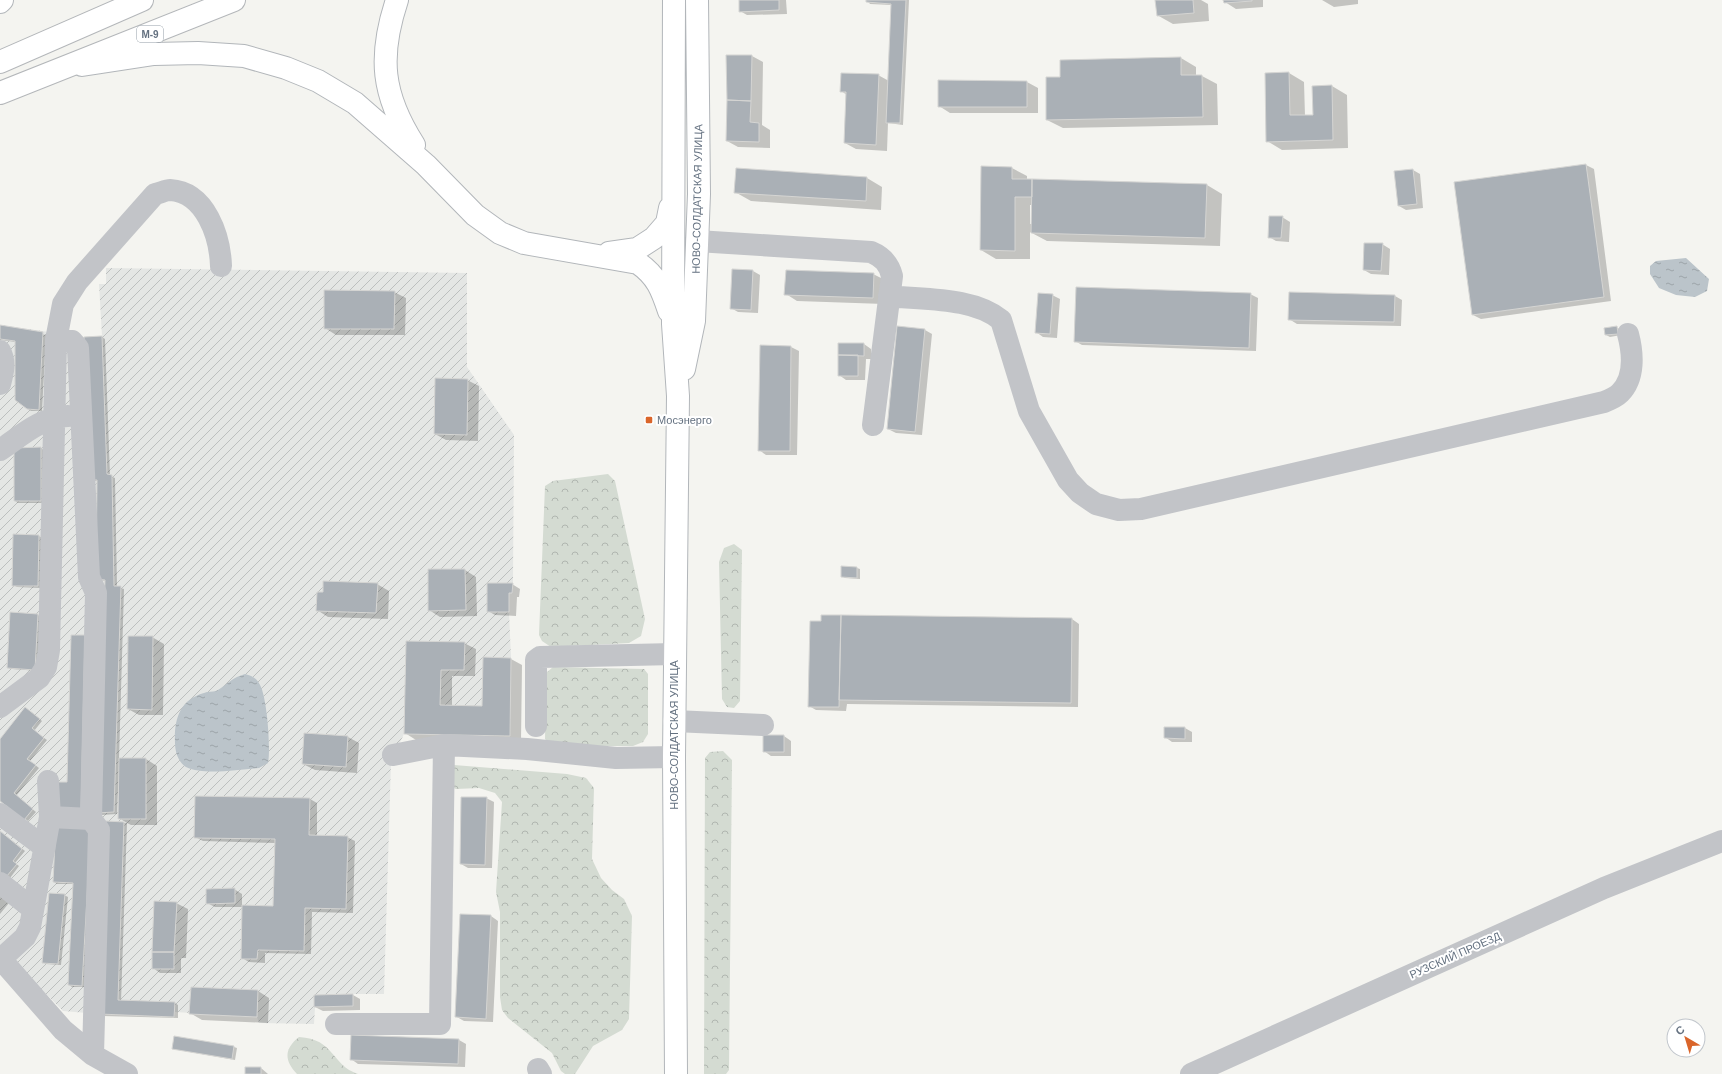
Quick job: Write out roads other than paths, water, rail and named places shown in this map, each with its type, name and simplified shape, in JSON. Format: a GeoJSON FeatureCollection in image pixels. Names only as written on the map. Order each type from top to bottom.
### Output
{"type":"FeatureCollection","features":[{"type":"Feature","properties":{"kind":"main road"},"geometry":{"type":"LineString","coordinates":[[0,62],[142,0]]}},
{"type":"Feature","properties":{"kind":"main road","name":"М-9"},"geometry":{"type":"LineString","coordinates":[[0,93],[234,0]]}},
{"type":"Feature","properties":{"kind":"main road"},"geometry":{"type":"LineString","coordinates":[[397,0],[390,20],[385,55],[386,81],[391,103],[402,126],[426,165]]}},
{"type":"Feature","properties":{"kind":"main road","name":"НОВО-СОЛДАТСКАЯ УЛИЦА"},"geometry":{"type":"LineString","coordinates":[[674,0],[673,324],[678,396],[674,722],[676,1074]]}},
{"type":"Feature","properties":{"kind":"main road","name":"НОВО-СОЛДАТСКАЯ УЛИЦА"},"geometry":{"type":"LineString","coordinates":[[678,396],[694,321],[699,194],[697,0]]}},
{"type":"Feature","properties":{"kind":"main road"},"geometry":{"type":"LineString","coordinates":[[65,67],[154,54],[198,53],[244,56],[286,68],[318,81],[355,103],[426,165],[475,215],[500,233],[524,243],[556,250],[638,263],[650,272],[662,290],[673,324]]}},
{"type":"Feature","properties":{"kind":"main road"},"geometry":{"type":"LineString","coordinates":[[592,255],[637,249],[654,238],[667,223],[673,197]]}},
{"type":"Feature","properties":{"kind":"street"},"geometry":{"type":"LineString","coordinates":[[0,707],[39,678],[46,667],[49,650],[56,340],[63,304],[77,282],[155,194],[169,190],[193,200],[205,213],[215,229],[220,249],[221,266]]}},
{"type":"Feature","properties":{"kind":"street"},"geometry":{"type":"LineString","coordinates":[[697,241],[871,252],[881,257],[889,267],[892,276],[873,426]]}},
{"type":"Feature","properties":{"kind":"street"},"geometry":{"type":"LineString","coordinates":[[889,296],[973,304],[991,312],[1001,320],[1029,411],[1068,480],[1080,493],[1096,504],[1119,510],[1148,508],[1604,402],[1619,394],[1628,382],[1632,363],[1631,344],[1628,334]]}},
{"type":"Feature","properties":{"kind":"street"},"geometry":{"type":"LineString","coordinates":[[56,340],[72,341],[78,348],[89,577],[96,593],[91,819],[99,830],[93,1055]]}},
{"type":"Feature","properties":{"kind":"street"},"geometry":{"type":"LineString","coordinates":[[0,351],[3,356],[4,370],[0,384]]}},
{"type":"Feature","properties":{"kind":"street"},"geometry":{"type":"LineString","coordinates":[[0,450],[41,422],[55,417],[81,415]]}},
{"type":"Feature","properties":{"kind":"street"},"geometry":{"type":"LineString","coordinates":[[536,726],[536,660],[540,657],[675,654]]}},
{"type":"Feature","properties":{"kind":"street"},"geometry":{"type":"LineString","coordinates":[[674,722],[763,725]]}},
{"type":"Feature","properties":{"kind":"street"},"geometry":{"type":"LineString","coordinates":[[336,1024],[440,1024],[444,745]]}},
{"type":"Feature","properties":{"kind":"street"},"geometry":{"type":"LineString","coordinates":[[393,755],[444,745],[527,749],[616,758],[674,757]]}},
{"type":"Feature","properties":{"kind":"street"},"geometry":{"type":"LineString","coordinates":[[48,781],[50,817],[33,909],[25,937],[1,958],[62,1030],[93,1055],[127,1074]]}},
{"type":"Feature","properties":{"kind":"street"},"geometry":{"type":"LineString","coordinates":[[0,814],[44,847]]}},
{"type":"Feature","properties":{"kind":"street"},"geometry":{"type":"LineString","coordinates":[[50,817],[91,819]]}},
{"type":"Feature","properties":{"kind":"street","name":"РУЗСКИЙ ПРОЕЗД"},"geometry":{"type":"LineString","coordinates":[[1191,1074],[1604,888],[1722,841]]}},
{"type":"Feature","properties":{"kind":"street"},"geometry":{"type":"LineString","coordinates":[[0,882],[33,909]]}},
{"type":"Feature","properties":{"kind":"water"},"geometry":{"type":"Polygon","coordinates":[[[1686,258],[1709,279],[1707,291],[1695,297],[1676,295],[1659,288],[1650,274],[1650,266],[1656,261],[1686,258]]]}},
{"type":"Feature","properties":{"kind":"water"},"geometry":{"type":"Polygon","coordinates":[[[245,674],[256,679],[265,700],[268,723],[268,763],[259,768],[212,772],[194,770],[186,767],[183,765],[178,756],[175,743],[177,719],[180,712],[189,701],[196,696],[207,692],[216,691],[232,680],[245,674]]]}},
{"type":"Feature","properties":{"kind":"place","name":"Мосэнерго"},"geometry":{"type":"Point","coordinates":[649,420]}}]}
